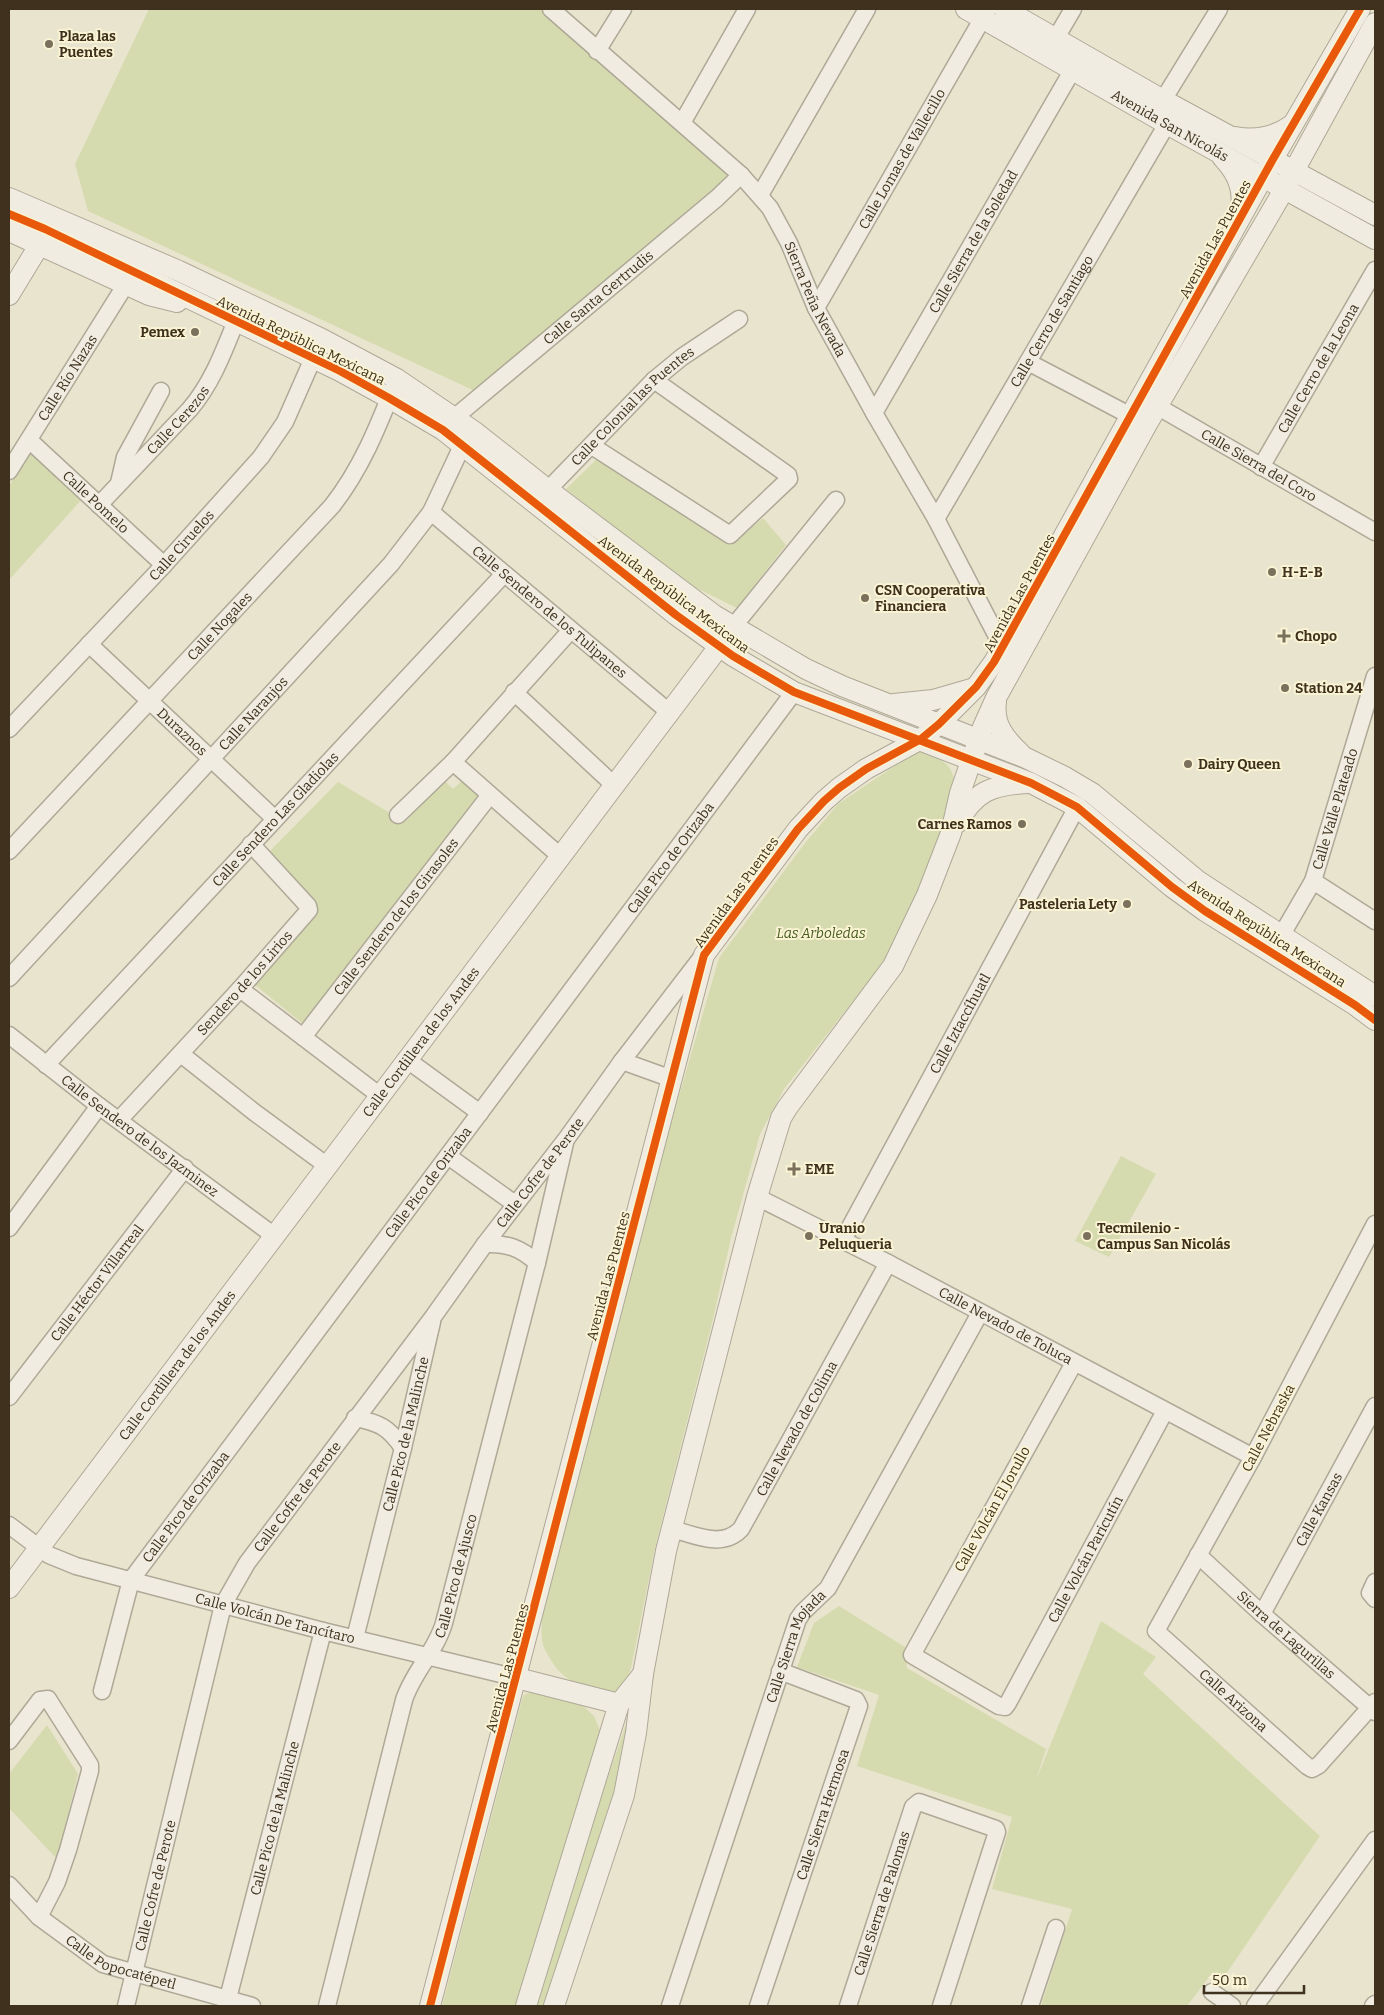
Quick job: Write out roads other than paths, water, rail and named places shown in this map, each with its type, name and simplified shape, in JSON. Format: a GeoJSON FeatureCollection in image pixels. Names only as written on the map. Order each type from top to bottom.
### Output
{"type":"FeatureCollection","features":[{"type":"Feature","properties":{"kind":"street","name":"Sierra Peña Nevada"},"geometry":{"type":"LineString","coordinates":[[551,9],[741,176],[760,195],[778,220],[816,308],[874,413],[936,518],[1003,648]]}},
{"type":"Feature","properties":{"kind":"street"},"geometry":{"type":"LineString","coordinates":[[598,51],[623,9]]}},
{"type":"Feature","properties":{"kind":"street"},"geometry":{"type":"LineString","coordinates":[[682,123],[747,9]]}},
{"type":"Feature","properties":{"kind":"street"},"geometry":{"type":"LineString","coordinates":[[760,195],[867,9]]}},
{"type":"Feature","properties":{"kind":"street","name":"Avenida San Nicolás"},"geometry":{"type":"LineString","coordinates":[[1004,9],[1164,100],[1375,215]]}},
{"type":"Feature","properties":{"kind":"street"},"geometry":{"type":"LineString","coordinates":[[1056,38],[1073,9]]}},
{"type":"Feature","properties":{"kind":"street"},"geometry":{"type":"LineString","coordinates":[[1164,100],[1218,9]]}},
{"type":"Feature","properties":{"kind":"street","name":"Avenida Las Puentes"},"geometry":{"type":"LineString","coordinates":[[554,2006],[624,1795],[636,1733],[643,1674],[672,1528],[757,1197],[782,1118],[787,1108],[893,966],[927,895],[951,833],[960,793],[971,760],[996,698],[1081,544],[1238,224],[1292,125],[1360,9]]}},
{"type":"Feature","properties":{"kind":"street","name":"Avenida San Nicolás"},"geometry":{"type":"LineString","coordinates":[[979,12],[1072,71],[1375,239]]}},
{"type":"Feature","properties":{"kind":"street","name":"Calle Lomas de Vallecillo"},"geometry":{"type":"LineString","coordinates":[[816,308],[979,12]]}},
{"type":"Feature","properties":{"kind":"street","name":"Avenida Las Puentes"},"geometry":{"type":"LineString","coordinates":[[430,2006],[704,956],[798,829],[824,801],[866,769],[921,739],[976,687],[1003,648],[1131,416],[1149,402],[1264,225],[1375,23]]}},
{"type":"Feature","properties":{"kind":"street","name":"Calle Sierra de la Soledad"},"geometry":{"type":"LineString","coordinates":[[874,413],[1072,71]]}},
{"type":"Feature","properties":{"kind":"street","name":"Calle Cerro de Santiago"},"geometry":{"type":"LineString","coordinates":[[936,518],[1167,124]]}},
{"type":"Feature","properties":{"kind":"street"},"geometry":{"type":"LineString","coordinates":[[1229,135],[1244,138],[1270,137],[1292,125]]}},
{"type":"Feature","properties":{"kind":"street"},"geometry":{"type":"LineString","coordinates":[[1310,141],[1312,167],[1326,188]]}},
{"type":"Feature","properties":{"kind":"street"},"geometry":{"type":"LineString","coordinates":[[1219,153],[1236,173],[1242,189],[1243,204],[1238,224]]}},
{"type":"Feature","properties":{"kind":"street","name":"Calle Santa Gertrudis"},"geometry":{"type":"LineString","coordinates":[[454,418],[741,176]]}},
{"type":"Feature","properties":{"kind":"street","name":"Avenida República Mexicana"},"geometry":{"type":"LineString","coordinates":[[9,186],[14,205],[194,301],[390,398],[443,430],[468,438]]}},
{"type":"Feature","properties":{"kind":"street","name":"Avenida República Mexicana"},"geometry":{"type":"LineString","coordinates":[[14,205],[179,271],[322,339],[397,380],[454,418],[468,438],[542,496],[734,627],[806,669],[885,704],[1026,758],[1065,777],[1092,794],[1198,881],[1375,996]]}},
{"type":"Feature","properties":{"kind":"street"},"geometry":{"type":"LineString","coordinates":[[1264,225],[1286,210],[1299,206],[1315,206]]}},
{"type":"Feature","properties":{"kind":"street","name":"Avenida República Mexicana"},"geometry":{"type":"LineString","coordinates":[[9,231],[162,300],[180,303],[194,301]]}},
{"type":"Feature","properties":{"kind":"street"},"geometry":{"type":"LineString","coordinates":[[9,296],[40,244]]}},
{"type":"Feature","properties":{"kind":"street","name":"Calle Cerro de la Leona"},"geometry":{"type":"LineString","coordinates":[[1261,467],[1375,270]]}},
{"type":"Feature","properties":{"kind":"street","name":"Calle Río Nazas"},"geometry":{"type":"LineString","coordinates":[[9,471],[126,284]]}},
{"type":"Feature","properties":{"kind":"street","name":"Calle Colonial las Puentes"},"geometry":{"type":"LineString","coordinates":[[542,496],[654,380],[682,357],[739,319]]}},
{"type":"Feature","properties":{"kind":"street","name":"Calle Cerezos"},"geometry":{"type":"LineString","coordinates":[[100,505],[204,392],[213,377],[236,321]]}},
{"type":"Feature","properties":{"kind":"street","name":"Calle Ciruelos"},"geometry":{"type":"LineString","coordinates":[[9,729],[218,506],[276,437],[285,422],[322,339]]}},
{"type":"Feature","properties":{"kind":"street"},"geometry":{"type":"LineString","coordinates":[[1028,362],[1131,416]]}},
{"type":"Feature","properties":{"kind":"street","name":"Calle Nogales"},"geometry":{"type":"LineString","coordinates":[[9,851],[337,499],[348,485],[360,464],[397,380]]}},
{"type":"Feature","properties":{"kind":"street"},"geometry":{"type":"LineString","coordinates":[[592,446],[730,535],[789,477],[654,380]]}},
{"type":"Feature","properties":{"kind":"street"},"geometry":{"type":"LineString","coordinates":[[119,483],[125,458],[161,391]]}},
{"type":"Feature","properties":{"kind":"street","name":"Calle Sierra del Coro"},"geometry":{"type":"LineString","coordinates":[[1149,402],[1261,467],[1373,526]]}},
{"type":"Feature","properties":{"kind":"street","name":"Calle Naranjos"},"geometry":{"type":"LineString","coordinates":[[9,978],[391,564],[431,512],[468,438]]}},
{"type":"Feature","properties":{"kind":"street","name":"Calle Pomelo"},"geometry":{"type":"LineString","coordinates":[[29,440],[164,565]]}},
{"type":"Feature","properties":{"kind":"street"},"geometry":{"type":"LineString","coordinates":[[1081,544],[1073,537],[1115,462],[1116,443]]}},
{"type":"Feature","properties":{"kind":"street","name":"Avenida República Mexicana"},"geometry":{"type":"LineString","coordinates":[[542,496],[676,615],[719,646],[763,674],[794,692],[921,739],[1031,783],[1077,807],[1205,911],[1375,1020]]}},
{"type":"Feature","properties":{"kind":"street","name":"Calle Cordillera de los Andes"},"geometry":{"type":"LineString","coordinates":[[9,1588],[668,712],[836,500]]}},
{"type":"Feature","properties":{"kind":"street","name":"Calle Sendero de los Tulipanes"},"geometry":{"type":"LineString","coordinates":[[431,512],[668,712]]}},
{"type":"Feature","properties":{"kind":"street","name":"Calle Sendero Las Gladiolas"},"geometry":{"type":"LineString","coordinates":[[46,1065],[504,574]]}},
{"type":"Feature","properties":{"kind":"street"},"geometry":{"type":"LineString","coordinates":[[398,815],[453,762],[571,630]]}},
{"type":"Feature","properties":{"kind":"street","name":"Duraznos"},"geometry":{"type":"LineString","coordinates":[[89,644],[275,819]]}},
{"type":"Feature","properties":{"kind":"street","name":"Calle Valle Plateado"},"geometry":{"type":"LineString","coordinates":[[1281,936],[1313,882],[1375,676]]}},
{"type":"Feature","properties":{"kind":"street"},"geometry":{"type":"LineString","coordinates":[[885,704],[933,700],[976,687]]}},
{"type":"Feature","properties":{"kind":"street"},"geometry":{"type":"LineString","coordinates":[[514,692],[614,785]]}},
{"type":"Feature","properties":{"kind":"street","name":"Calle Pico de Orizaba"},"geometry":{"type":"LineString","coordinates":[[102,1692],[131,1580],[794,692]]}},
{"type":"Feature","properties":{"kind":"street"},"geometry":{"type":"LineString","coordinates":[[996,698],[994,713],[998,728],[1008,742],[1026,758]]}},
{"type":"Feature","properties":{"kind":"street"},"geometry":{"type":"LineString","coordinates":[[453,762],[560,856]]}},
{"type":"Feature","properties":{"kind":"street"},"geometry":{"type":"LineString","coordinates":[[951,833],[966,808],[976,797],[987,790],[1008,784],[1031,783]]}},
{"type":"Feature","properties":{"kind":"street","name":"Calle Sendero de los Girasoles"},"geometry":{"type":"LineString","coordinates":[[303,1038],[490,795]]}},
{"type":"Feature","properties":{"kind":"street","name":"Calle Iztaccíhuatl"},"geometry":{"type":"LineString","coordinates":[[843,1240],[1077,807]]}},
{"type":"Feature","properties":{"kind":"street","name":"Sendero de los Lirios"},"geometry":{"type":"LineString","coordinates":[[119,1120],[240,989],[309,910],[308,906],[252,844]]}},
{"type":"Feature","properties":{"kind":"street"},"geometry":{"type":"LineString","coordinates":[[1313,882],[1375,921]]}},
{"type":"Feature","properties":{"kind":"street","name":"Calle Cofre de Perote"},"geometry":{"type":"LineString","coordinates":[[126,2006],[223,1605],[248,1563],[355,1418],[433,1317],[515,1204],[567,1138],[622,1061],[704,956]]}},
{"type":"Feature","properties":{"kind":"street"},"geometry":{"type":"LineString","coordinates":[[240,989],[380,1095]]}},
{"type":"Feature","properties":{"kind":"street","name":"Calle Sendero de los Jazminez"},"geometry":{"type":"LineString","coordinates":[[12,1044],[46,1065],[273,1235]]}},
{"type":"Feature","properties":{"kind":"street"},"geometry":{"type":"LineString","coordinates":[[181,1054],[254,1112],[326,1165]]}},
{"type":"Feature","properties":{"kind":"street"},"geometry":{"type":"LineString","coordinates":[[406,1060],[480,1113]]}},
{"type":"Feature","properties":{"kind":"street"},"geometry":{"type":"LineString","coordinates":[[622,1061],[672,1079]]}},
{"type":"Feature","properties":{"kind":"street"},"geometry":{"type":"LineString","coordinates":[[9,1228],[99,1106]]}},
{"type":"Feature","properties":{"kind":"street","name":"Calle Pico de Ajusco"},"geometry":{"type":"LineString","coordinates":[[327,2006],[404,1700],[414,1676],[440,1636],[444,1623],[567,1138]]}},
{"type":"Feature","properties":{"kind":"street"},"geometry":{"type":"LineString","coordinates":[[448,1156],[515,1204]]}},
{"type":"Feature","properties":{"kind":"street","name":"Calle Héctor Villarreal"},"geometry":{"type":"LineString","coordinates":[[9,1397],[14,1380],[184,1168]]}},
{"type":"Feature","properties":{"kind":"street","name":"Calle Nevado de Toluca"},"geometry":{"type":"LineString","coordinates":[[757,1197],[888,1263],[1253,1457]]}},
{"type":"Feature","properties":{"kind":"street","name":"Calle Nebraska"},"geometry":{"type":"LineString","coordinates":[[1156,1631],[1253,1457],[1375,1224]]}},
{"type":"Feature","properties":{"kind":"street"},"geometry":{"type":"LineString","coordinates":[[485,1244],[509,1245],[526,1253],[536,1263]]}},
{"type":"Feature","properties":{"kind":"street","name":"Calle Nevado de Colima"},"geometry":{"type":"LineString","coordinates":[[672,1528],[708,1540],[720,1540],[735,1535],[741,1529],[888,1263]]}},
{"type":"Feature","properties":{"kind":"street","name":"Calle Sierra Mojada"},"geometry":{"type":"LineString","coordinates":[[670,2006],[798,1619],[828,1588],[980,1313]]}},
{"type":"Feature","properties":{"kind":"street","name":"Calle Pico de la Malinche"},"geometry":{"type":"LineString","coordinates":[[355,1638],[403,1448],[433,1317]]}},
{"type":"Feature","properties":{"kind":"street","name":"Calle Volcán El Jorullo"},"geometry":{"type":"LineString","coordinates":[[1005,1706],[999,1706],[912,1655],[1074,1363]]}},
{"type":"Feature","properties":{"kind":"street","name":"Calle Kansas"},"geometry":{"type":"LineString","coordinates":[[1262,1614],[1375,1406]]}},
{"type":"Feature","properties":{"kind":"street","name":"Calle Volcán Paricutín"},"geometry":{"type":"LineString","coordinates":[[1005,1706],[1164,1411]]}},
{"type":"Feature","properties":{"kind":"street"},"geometry":{"type":"LineString","coordinates":[[355,1418],[383,1426],[392,1433],[403,1448]]}},
{"type":"Feature","properties":{"kind":"street","name":"Calle Volcán De Tancítaro"},"geometry":{"type":"LineString","coordinates":[[9,1525],[60,1561],[323,1631],[517,1678]]}},
{"type":"Feature","properties":{"kind":"street","name":"Sierra de Lagurillas"},"geometry":{"type":"LineString","coordinates":[[1198,1555],[1262,1614],[1374,1708]]}},
{"type":"Feature","properties":{"kind":"street","name":"Calle Pico de la Malinche"},"geometry":{"type":"LineString","coordinates":[[227,2003],[323,1631]]}},
{"type":"Feature","properties":{"kind":"street","name":"Calle Arizona"},"geometry":{"type":"LineString","coordinates":[[1156,1631],[1306,1766],[1312,1768],[1319,1765],[1374,1708]]}},
{"type":"Feature","properties":{"kind":"street","name":"Calle Sierra Hermosa"},"geometry":{"type":"LineString","coordinates":[[758,2006],[858,1706],[856,1700],[780,1670]]}},
{"type":"Feature","properties":{"kind":"street","name":"Avenida Las Puentes"},"geometry":{"type":"LineString","coordinates":[[526,2006],[619,1704],[643,1674]]}},
{"type":"Feature","properties":{"kind":"street"},"geometry":{"type":"LineString","coordinates":[[517,1678],[619,1704]]}},
{"type":"Feature","properties":{"kind":"street"},"geometry":{"type":"LineString","coordinates":[[9,1741],[40,1700],[48,1699],[90,1765],[90,1771],[68,1850],[57,1882],[39,1917]]}},
{"type":"Feature","properties":{"kind":"street","name":"Calle Sierra de Palomas"},"geometry":{"type":"LineString","coordinates":[[848,2006],[916,1802],[922,1802],[996,1829],[997,1832],[941,2006]]}},
{"type":"Feature","properties":{"kind":"street"},"geometry":{"type":"LineString","coordinates":[[1255,2006],[1375,1840]]}},
{"type":"Feature","properties":{"kind":"street","name":"Calle Popocatépetl"},"geometry":{"type":"LineString","coordinates":[[9,1885],[39,1917],[103,1964],[227,2003],[252,2006]]}},
{"type":"Feature","properties":{"kind":"street"},"geometry":{"type":"LineString","coordinates":[[1030,2006],[1056,1928]]}},
{"type":"Feature","properties":{"kind":"street"},"geometry":{"type":"LineString","coordinates":[[1212,1992],[1232,2006]]}},
{"type":"Feature","properties":{"kind":"place","name":"Plaza las Puentes"},"geometry":{"type":"Point","coordinates":[49,44]}},
{"type":"Feature","properties":{"kind":"place","name":"Pemex"},"geometry":{"type":"Point","coordinates":[195,332]}},
{"type":"Feature","properties":{"kind":"place","name":"H-E-B"},"geometry":{"type":"Point","coordinates":[1272,572]}},
{"type":"Feature","properties":{"kind":"place","name":"CSN Cooperativa Financiera"},"geometry":{"type":"Point","coordinates":[865,598]}},
{"type":"Feature","properties":{"kind":"place","name":"Chopo"},"geometry":{"type":"Point","coordinates":[1284,636]}},
{"type":"Feature","properties":{"kind":"place","name":"Station 24"},"geometry":{"type":"Point","coordinates":[1285,688]}},
{"type":"Feature","properties":{"kind":"place","name":"Dairy Queen"},"geometry":{"type":"Point","coordinates":[1188,764]}},
{"type":"Feature","properties":{"kind":"place","name":"Carnes Ramos"},"geometry":{"type":"Point","coordinates":[1022,824]}},
{"type":"Feature","properties":{"kind":"place","name":"Pasteleria Lety"},"geometry":{"type":"Point","coordinates":[1127,904]}},
{"type":"Feature","properties":{"kind":"place","name":"EME"},"geometry":{"type":"Point","coordinates":[794,1169]}},
{"type":"Feature","properties":{"kind":"place","name":"Uranio Peluqueria"},"geometry":{"type":"Point","coordinates":[809,1236]}},
{"type":"Feature","properties":{"kind":"place","name":"Tecmilenio - Campus San Nicolás"},"geometry":{"type":"Point","coordinates":[1087,1236]}},
{"type":"Feature","properties":{"kind":"park label","name":"Las Arboledas"},"geometry":{"type":"Point","coordinates":[821,933]}}]}
